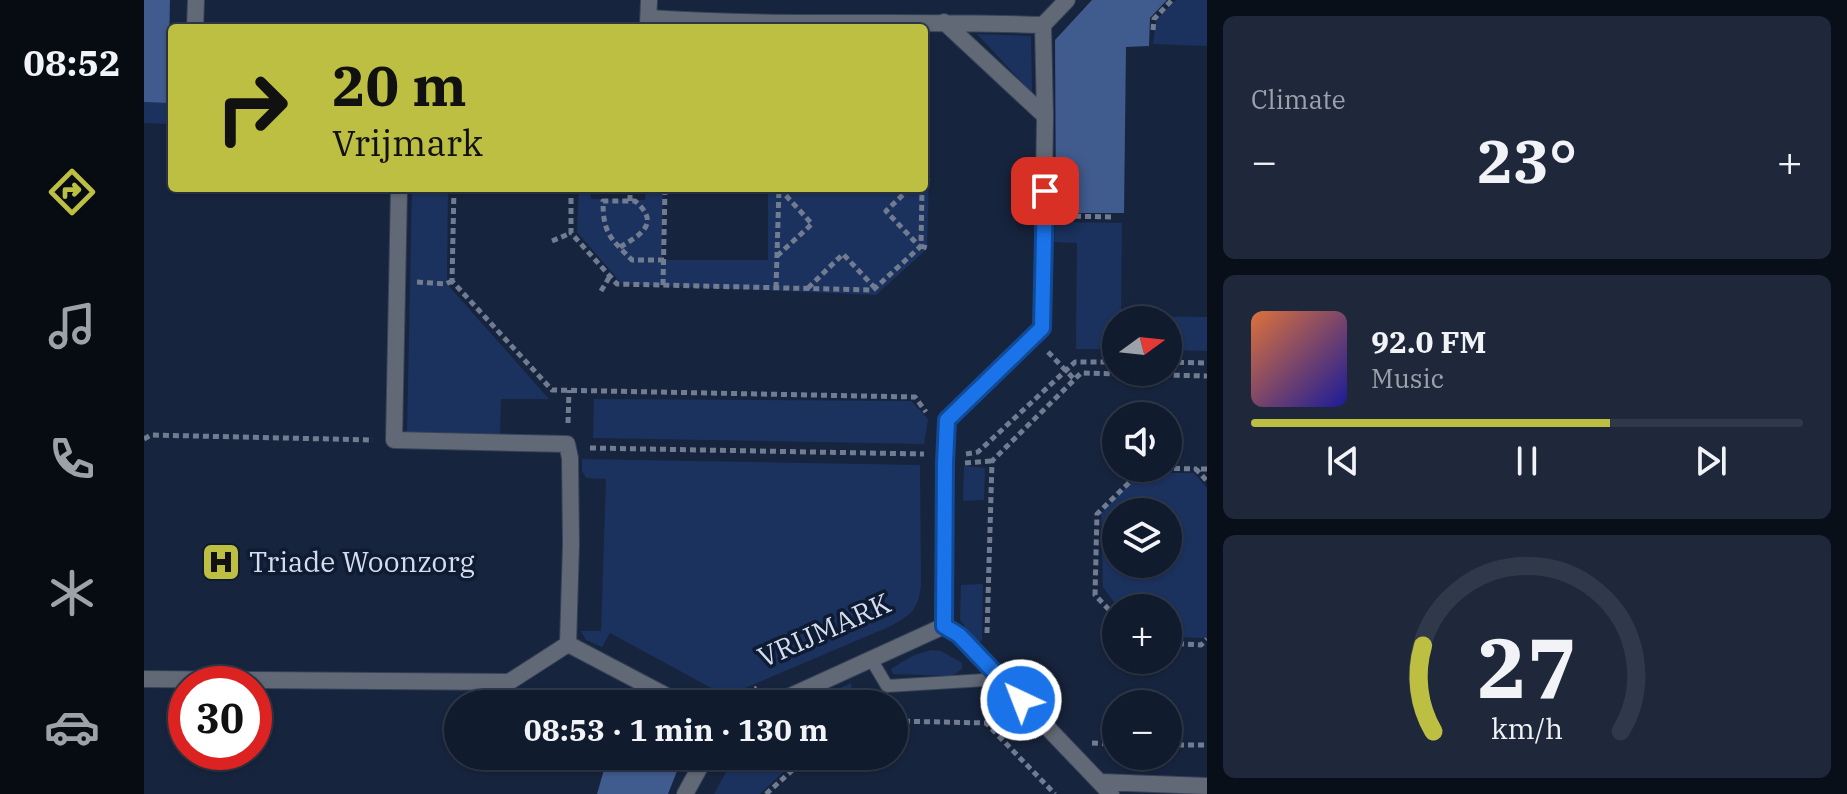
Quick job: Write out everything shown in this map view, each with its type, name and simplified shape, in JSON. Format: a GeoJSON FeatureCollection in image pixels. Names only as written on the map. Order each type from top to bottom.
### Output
{"type":"FeatureCollection","features":[{"type":"Feature","properties":{"kind":"street"},"geometry":{"type":"LineString","coordinates":[[195,24],[196,0]]}},
{"type":"Feature","properties":{"kind":"street"},"geometry":{"type":"LineString","coordinates":[[649,0],[648,23],[681,24]]}},
{"type":"Feature","properties":{"kind":"street"},"geometry":{"type":"LineString","coordinates":[[1067,0],[1043,25],[1042,328],[947,420],[937,459],[944,626],[959,635],[1105,788],[1207,786]]}},
{"type":"Feature","properties":{"kind":"street"},"geometry":{"type":"LineString","coordinates":[[791,24],[944,22],[1043,25]]}},
{"type":"Feature","properties":{"kind":"street"},"geometry":{"type":"LineString","coordinates":[[944,22],[1045,116]]}},
{"type":"Feature","properties":{"kind":"street"},"geometry":{"type":"LineString","coordinates":[[399,192],[394,440],[568,446],[571,544],[568,644]]}},
{"type":"Feature","properties":{"kind":"street","name":"VRIJMARK"},"geometry":{"type":"LineString","coordinates":[[803,690],[944,626]]}},
{"type":"Feature","properties":{"kind":"street"},"geometry":{"type":"LineString","coordinates":[[144,679],[509,682],[568,644]]}},
{"type":"Feature","properties":{"kind":"street"},"geometry":{"type":"LineString","coordinates":[[568,644],[655,690]]}},
{"type":"Feature","properties":{"kind":"street"},"geometry":{"type":"LineString","coordinates":[[685,794],[698,770]]}},
{"type":"Feature","properties":{"kind":"lane","name":"VRIJMARK"},"geometry":{"type":"LineString","coordinates":[[871,659],[887,686],[1001,679]]}},
{"type":"Feature","properties":{"kind":"path"},"geometry":{"type":"LineString","coordinates":[[1153,30],[1154,19],[1172,0]]}},
{"type":"Feature","properties":{"kind":"path"},"geometry":{"type":"LineString","coordinates":[[454,192],[452,281],[552,390],[915,397],[932,418]]}},
{"type":"Feature","properties":{"kind":"path"},"geometry":{"type":"LineString","coordinates":[[571,192],[571,233],[617,284],[874,289],[920,246],[922,192]]}},
{"type":"Feature","properties":{"kind":"path"},"geometry":{"type":"LineString","coordinates":[[630,192],[630,201]]}},
{"type":"Feature","properties":{"kind":"path"},"geometry":{"type":"LineString","coordinates":[[663,285],[665,192]]}},
{"type":"Feature","properties":{"kind":"path"},"geometry":{"type":"LineString","coordinates":[[776,288],[779,192]]}},
{"type":"Feature","properties":{"kind":"path"},"geometry":{"type":"LineString","coordinates":[[777,257],[812,224],[783,192]]}},
{"type":"Feature","properties":{"kind":"path"},"geometry":{"type":"LineString","coordinates":[[906,192],[886,211],[920,246],[930,249]]}},
{"type":"Feature","properties":{"kind":"path"},"geometry":{"type":"LineString","coordinates":[[620,247],[636,238],[647,226],[645,212],[635,201],[603,201],[603,227],[620,247],[632,260],[664,260]]}},
{"type":"Feature","properties":{"kind":"path"},"geometry":{"type":"LineString","coordinates":[[1044,216],[1115,217]]}},
{"type":"Feature","properties":{"kind":"path"},"geometry":{"type":"LineString","coordinates":[[552,241],[571,233]]}},
{"type":"Feature","properties":{"kind":"path"},"geometry":{"type":"LineString","coordinates":[[808,288],[843,254],[874,289],[878,300]]}},
{"type":"Feature","properties":{"kind":"path"},"geometry":{"type":"LineString","coordinates":[[601,291],[610,276]]}},
{"type":"Feature","properties":{"kind":"path"},"geometry":{"type":"LineString","coordinates":[[397,281],[446,284],[452,281]]}},
{"type":"Feature","properties":{"kind":"path"},"geometry":{"type":"LineString","coordinates":[[1034,337],[1075,380]]}},
{"type":"Feature","properties":{"kind":"path"},"geometry":{"type":"LineString","coordinates":[[937,459],[978,452],[1075,362],[1102,362]]}},
{"type":"Feature","properties":{"kind":"path"},"geometry":{"type":"LineString","coordinates":[[1182,362],[1207,363]]}},
{"type":"Feature","properties":{"kind":"path"},"geometry":{"type":"LineString","coordinates":[[986,642],[992,461],[1081,373],[1207,376]]}},
{"type":"Feature","properties":{"kind":"path"},"geometry":{"type":"LineString","coordinates":[[569,390],[568,446],[992,461]]}},
{"type":"Feature","properties":{"kind":"path"},"geometry":{"type":"LineString","coordinates":[[144,439],[151,435],[394,440]]}},
{"type":"Feature","properties":{"kind":"path"},"geometry":{"type":"LineString","coordinates":[[1182,469],[1207,469]]}},
{"type":"Feature","properties":{"kind":"path"},"geometry":{"type":"LineString","coordinates":[[1196,469],[1207,481]]}},
{"type":"Feature","properties":{"kind":"path"},"geometry":{"type":"LineString","coordinates":[[1102,602],[1095,595],[1097,514],[1130,482]]}},
{"type":"Feature","properties":{"kind":"path"},"geometry":{"type":"LineString","coordinates":[[1182,644],[1201,645],[1207,639]]}},
{"type":"Feature","properties":{"kind":"path","name":"VRIJMARK"},"geometry":{"type":"LineString","coordinates":[[753,690],[760,687]]}},
{"type":"Feature","properties":{"kind":"path"},"geometry":{"type":"LineString","coordinates":[[908,721],[986,723],[1055,794]]}},
{"type":"Feature","properties":{"kind":"path"},"geometry":{"type":"LineString","coordinates":[[1084,743],[1102,744]]}},
{"type":"Feature","properties":{"kind":"path"},"geometry":{"type":"LineString","coordinates":[[1182,745],[1207,745]]}},
{"type":"Feature","properties":{"kind":"path"},"geometry":{"type":"LineString","coordinates":[[766,794],[793,770]]}},
{"type":"Feature","properties":{"kind":"shaded area"},"geometry":{"type":"Polygon","coordinates":[[[144,0],[170,0],[168,103],[144,102],[144,0]]]}},
{"type":"Feature","properties":{"kind":"shaded area"},"geometry":{"type":"Polygon","coordinates":[[[1092,0],[1167,0],[1150,18],[1149,46],[1126,47],[1124,213],[1056,213],[1055,40],[1092,0]]]}},
{"type":"Feature","properties":{"kind":"shaded area"},"geometry":{"type":"Polygon","coordinates":[[[1176,0],[1207,0],[1207,46],[1153,44],[1156,20],[1176,0]]]}},
{"type":"Feature","properties":{"kind":"shaded area"},"geometry":{"type":"Polygon","coordinates":[[[977,34],[1031,36],[1032,93],[977,34]]]}},
{"type":"Feature","properties":{"kind":"shaded area"},"geometry":{"type":"Polygon","coordinates":[[[144,102],[168,103],[168,124],[144,123],[144,102]]]}},
{"type":"Feature","properties":{"kind":"shaded area"},"geometry":{"type":"Polygon","coordinates":[[[929,176],[927,249],[876,295],[622,284],[577,232],[579,192],[590,192],[591,199],[645,200],[646,192],[663,192],[662,260],[768,260],[768,192],[928,192],[929,176]]]}},
{"type":"Feature","properties":{"kind":"shaded area"},"geometry":{"type":"Polygon","coordinates":[[[412,192],[448,192],[447,284],[549,399],[501,399],[500,435],[407,433],[412,192]]]}},
{"type":"Feature","properties":{"kind":"shaded area"},"geometry":{"type":"Polygon","coordinates":[[[1055,222],[1122,223],[1121,306],[1102,306],[1102,349],[1076,349],[1077,243],[1054,242],[1055,222]]]}},
{"type":"Feature","properties":{"kind":"shaded area"},"geometry":{"type":"Polygon","coordinates":[[[1182,317],[1207,317],[1207,351],[1182,350],[1182,317]]]}},
{"type":"Feature","properties":{"kind":"shaded area"},"geometry":{"type":"Polygon","coordinates":[[[594,399],[911,401],[928,419],[924,444],[593,438],[594,399]]]}},
{"type":"Feature","properties":{"kind":"shaded area"},"geometry":{"type":"Polygon","coordinates":[[[582,459],[920,465],[921,585],[916,606],[891,626],[740,690],[715,690],[610,633],[602,647],[586,640],[581,631],[601,631],[606,479],[586,478],[582,471],[582,459]]]}},
{"type":"Feature","properties":{"kind":"shaded area"},"geometry":{"type":"Polygon","coordinates":[[[964,466],[985,468],[984,500],[963,501],[964,466]]]}},
{"type":"Feature","properties":{"kind":"shaded area"},"geometry":{"type":"Polygon","coordinates":[[[1182,473],[1194,473],[1207,488],[1207,638],[1182,637],[1182,594],[1108,594],[1103,587],[1103,578],[1182,578],[1182,498],[1116,498],[1131,482],[1182,482],[1182,473]]]}},
{"type":"Feature","properties":{"kind":"shaded area"},"geometry":{"type":"Polygon","coordinates":[[[983,584],[982,641],[978,643],[960,620],[961,585],[983,584]]]}},
{"type":"Feature","properties":{"kind":"shaded area"},"geometry":{"type":"Polygon","coordinates":[[[931,650],[941,651],[962,663],[962,669],[952,676],[893,674],[891,669],[912,656],[931,650]]]}},
{"type":"Feature","properties":{"kind":"shaded area"},"geometry":{"type":"Polygon","coordinates":[[[851,683],[852,690],[836,690],[851,683]]]}},
{"type":"Feature","properties":{"kind":"shaded area"},"geometry":{"type":"Polygon","coordinates":[[[604,770],[677,770],[668,794],[597,794],[604,770]]]}},
{"type":"Feature","properties":{"kind":"shaded area"},"geometry":{"type":"Polygon","coordinates":[[[727,770],[785,770],[760,794],[714,794],[727,770]]]}},
{"type":"Feature","properties":{"kind":"place","name":"Triade Woonzorg"},"geometry":{"type":"Point","coordinates":[221,562]}},
{"type":"Feature","properties":{"kind":"route"},"geometry":{"type":"LineString","coordinates":[[1021,700],[959,635],[944,626],[947,420],[1042,328],[1045,191]]}}]}
